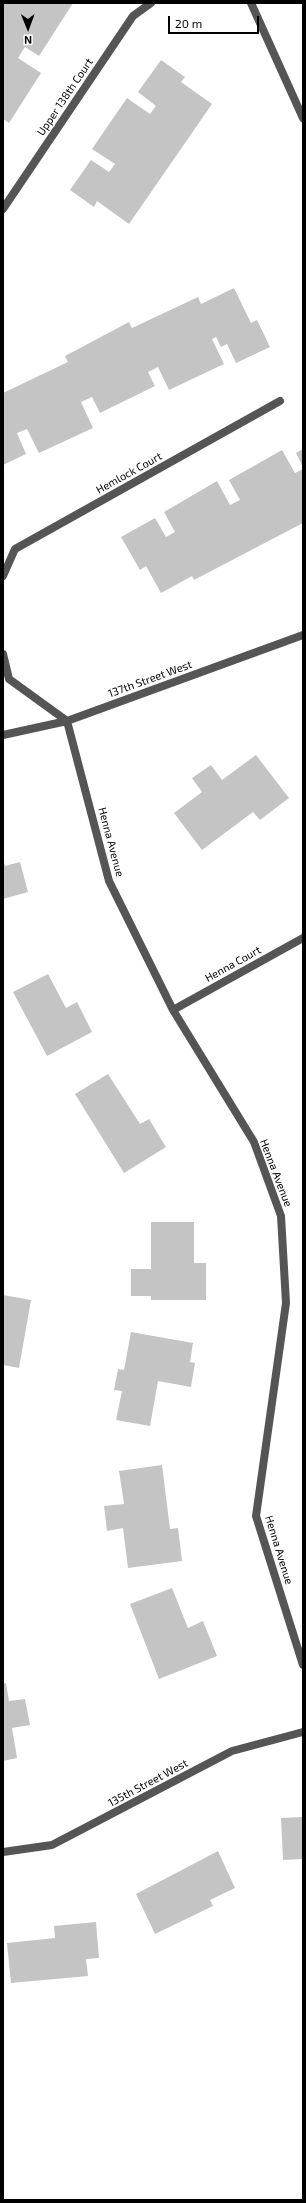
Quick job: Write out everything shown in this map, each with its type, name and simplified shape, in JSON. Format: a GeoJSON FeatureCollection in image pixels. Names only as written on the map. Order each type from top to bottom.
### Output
{"type":"FeatureCollection","features":[{"type":"Feature","properties":{"kind":"street","name":"Upper 138th Court"},"geometry":{"type":"LineString","coordinates":[[3,209],[133,16],[152,3]]}},
{"type":"Feature","properties":{"kind":"street"},"geometry":{"type":"LineString","coordinates":[[251,3],[303,118]]}},
{"type":"Feature","properties":{"kind":"street","name":"Hemlock Court"},"geometry":{"type":"LineString","coordinates":[[3,576],[15,550],[280,401]]}},
{"type":"Feature","properties":{"kind":"street","name":"137th Street West"},"geometry":{"type":"LineString","coordinates":[[3,735],[67,721],[303,635]]}},
{"type":"Feature","properties":{"kind":"street"},"geometry":{"type":"LineString","coordinates":[[3,654],[9,679],[67,721]]}},
{"type":"Feature","properties":{"kind":"street","name":"Henna Avenue"},"geometry":{"type":"LineString","coordinates":[[67,721],[109,881],[173,1010],[254,1142],[281,1216],[286,1302],[256,1516],[303,1665]]}},
{"type":"Feature","properties":{"kind":"street","name":"Henna Court"},"geometry":{"type":"LineString","coordinates":[[173,1010],[303,938]]}},
{"type":"Feature","properties":{"kind":"street","name":"135th Street West"},"geometry":{"type":"LineString","coordinates":[[3,1852],[52,1845],[232,1751],[303,1732]]}},
{"type":"Feature","properties":{"kind":"building"},"geometry":{"type":"Polygon","coordinates":[[[3,3],[73,3],[39,56],[25,47],[18,58],[41,73],[9,123],[3,119],[3,3]]]}},
{"type":"Feature","properties":{"kind":"building"},"geometry":{"type":"Polygon","coordinates":[[[161,60],[185,77],[181,82],[212,104],[129,224],[97,201],[94,207],[70,190],[91,160],[109,172],[115,164],[92,149],[127,98],[150,114],[156,106],[138,92],[161,60]]]}},
{"type":"Feature","properties":{"kind":"building"},"geometry":{"type":"Polygon","coordinates":[[[234,288],[251,323],[257,320],[270,347],[236,363],[227,344],[221,347],[216,337],[212,339],[224,364],[169,390],[158,367],[148,372],[155,386],[100,413],[92,397],[81,402],[93,428],[39,453],[27,429],[17,433],[26,454],[3,465],[3,393],[68,362],[65,356],[129,322],[132,328],[198,297],[201,304],[234,288]]]}},
{"type":"Feature","properties":{"kind":"building"},"geometry":{"type":"Polygon","coordinates":[[[303,449],[303,467],[296,453],[303,449]]]}},
{"type":"Feature","properties":{"kind":"building"},"geometry":{"type":"Polygon","coordinates":[[[282,450],[295,473],[303,469],[303,523],[194,580],[192,576],[161,593],[146,566],[140,570],[121,537],[155,518],[166,537],[175,532],[164,512],[217,481],[230,505],[240,500],[229,480],[282,450]]]}},
{"type":"Feature","properties":{"kind":"building"},"geometry":{"type":"Polygon","coordinates":[[[256,755],[289,798],[260,820],[253,812],[202,850],[174,813],[202,792],[192,778],[211,765],[222,780],[256,755]]]}},
{"type":"Feature","properties":{"kind":"building"},"geometry":{"type":"Polygon","coordinates":[[[3,859],[5,866],[20,862],[28,892],[3,899],[3,859]]]}},
{"type":"Feature","properties":{"kind":"building"},"geometry":{"type":"Polygon","coordinates":[[[48,974],[66,1008],[77,1002],[92,1032],[47,1056],[13,992],[48,974]]]}},
{"type":"Feature","properties":{"kind":"building"},"geometry":{"type":"Polygon","coordinates":[[[108,1074],[140,1124],[149,1119],[166,1147],[124,1173],[75,1094],[108,1074]]]}},
{"type":"Feature","properties":{"kind":"building"},"geometry":{"type":"Polygon","coordinates":[[[151,1222],[194,1222],[194,1263],[206,1263],[206,1300],[151,1300],[151,1296],[131,1296],[131,1269],[151,1269],[151,1222]]]}},
{"type":"Feature","properties":{"kind":"building"},"geometry":{"type":"Polygon","coordinates":[[[3,1295],[31,1300],[19,1368],[3,1365],[3,1295]]]}},
{"type":"Feature","properties":{"kind":"building"},"geometry":{"type":"Polygon","coordinates":[[[131,1332],[193,1343],[190,1362],[195,1363],[191,1387],[158,1381],[150,1426],[116,1420],[122,1391],[114,1390],[118,1369],[124,1370],[131,1332]]]}},
{"type":"Feature","properties":{"kind":"building"},"geometry":{"type":"Polygon","coordinates":[[[162,1465],[170,1529],[178,1528],[182,1561],[128,1568],[123,1528],[107,1531],[104,1506],[124,1504],[119,1471],[162,1465]]]}},
{"type":"Feature","properties":{"kind":"building"},"geometry":{"type":"Polygon","coordinates":[[[172,1588],[188,1628],[203,1621],[217,1656],[159,1679],[130,1604],[172,1588]]]}},
{"type":"Feature","properties":{"kind":"building"},"geometry":{"type":"Polygon","coordinates":[[[6,1683],[9,1701],[25,1699],[30,1725],[12,1728],[17,1758],[3,1761],[3,1684],[6,1683]]]}},
{"type":"Feature","properties":{"kind":"building"},"geometry":{"type":"Polygon","coordinates":[[[303,1817],[303,1859],[283,1860],[281,1818],[303,1817]]]}},
{"type":"Feature","properties":{"kind":"building"},"geometry":{"type":"Polygon","coordinates":[[[218,1851],[235,1888],[210,1900],[213,1906],[155,1934],[136,1894],[218,1851]]]}},
{"type":"Feature","properties":{"kind":"building"},"geometry":{"type":"Polygon","coordinates":[[[96,1922],[99,1958],[86,1959],[88,1976],[11,1983],[7,1943],[55,1938],[54,1926],[96,1922]]]}}]}
